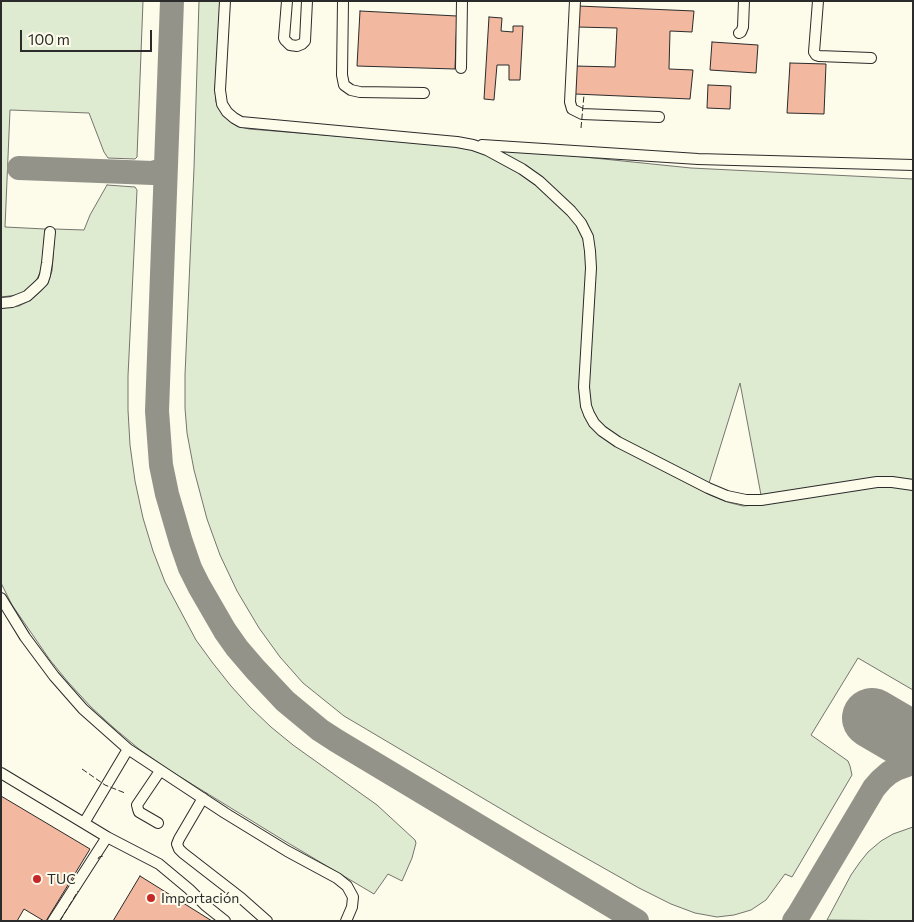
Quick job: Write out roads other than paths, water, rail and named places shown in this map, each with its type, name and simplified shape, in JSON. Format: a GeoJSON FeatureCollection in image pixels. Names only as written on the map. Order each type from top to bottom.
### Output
{"type":"FeatureCollection","features":[{"type":"Feature","properties":{"kind":"lane"},"geometry":{"type":"LineString","coordinates":[[225,1],[220,90],[222,104],[226,112],[241,122],[473,145],[698,159],[913,165]]}},
{"type":"Feature","properties":{"kind":"lane"},"geometry":{"type":"LineString","coordinates":[[287,1],[284,38],[290,45],[297,46],[305,41],[307,1]]}},
{"type":"Feature","properties":{"kind":"lane"},"geometry":{"type":"LineString","coordinates":[[344,1],[342,75],[344,85],[351,90],[360,92],[424,93]]}},
{"type":"Feature","properties":{"kind":"lane"},"geometry":{"type":"LineString","coordinates":[[460,68],[462,1]]}},
{"type":"Feature","properties":{"kind":"lane"},"geometry":{"type":"LineString","coordinates":[[575,1],[570,102],[572,109],[582,114],[659,117]]}},
{"type":"Feature","properties":{"kind":"lane"},"geometry":{"type":"LineString","coordinates":[[738,33],[741,32],[743,26],[744,1]]}},
{"type":"Feature","properties":{"kind":"lane"},"geometry":{"type":"LineString","coordinates":[[818,1],[814,52],[816,55],[871,58]]}},
{"type":"Feature","properties":{"kind":"lane"},"geometry":{"type":"LineString","coordinates":[[473,145],[500,157],[539,181],[572,211],[588,237],[591,268],[584,387],[589,414],[602,431],[618,442],[708,488],[727,496],[746,500],[761,500],[877,482],[913,485]]}},
{"type":"Feature","properties":{"kind":"lane"},"geometry":{"type":"LineString","coordinates":[[1,303],[12,302],[28,296],[43,281],[48,263],[50,232]]}},
{"type":"Feature","properties":{"kind":"lane"},"geometry":{"type":"LineString","coordinates":[[1,598],[25,637],[54,676],[83,709],[128,749],[286,851],[337,878],[347,886],[353,897],[352,907],[346,921]]}},
{"type":"Feature","properties":{"kind":"lane"},"geometry":{"type":"LineString","coordinates":[[84,823],[128,749]]}},
{"type":"Feature","properties":{"kind":"lane"},"geometry":{"type":"LineString","coordinates":[[158,823],[140,812],[138,805],[160,771]]}},
{"type":"Feature","properties":{"kind":"lane"},"geometry":{"type":"LineString","coordinates":[[1,773],[108,837],[159,864],[189,889],[204,905],[225,921]]}},
{"type":"Feature","properties":{"kind":"lane"},"geometry":{"type":"LineString","coordinates":[[203,798],[179,839],[177,844],[179,849],[267,921]]}},
{"type":"Feature","properties":{"kind":"lane"},"geometry":{"type":"LineString","coordinates":[[53,921],[108,837]]}},
{"type":"Feature","properties":{"kind":"place","name":"TUC"},"geometry":{"type":"Point","coordinates":[37,879]}},
{"type":"Feature","properties":{"kind":"place","name":"Importación"},"geometry":{"type":"Point","coordinates":[151,898]}}]}
